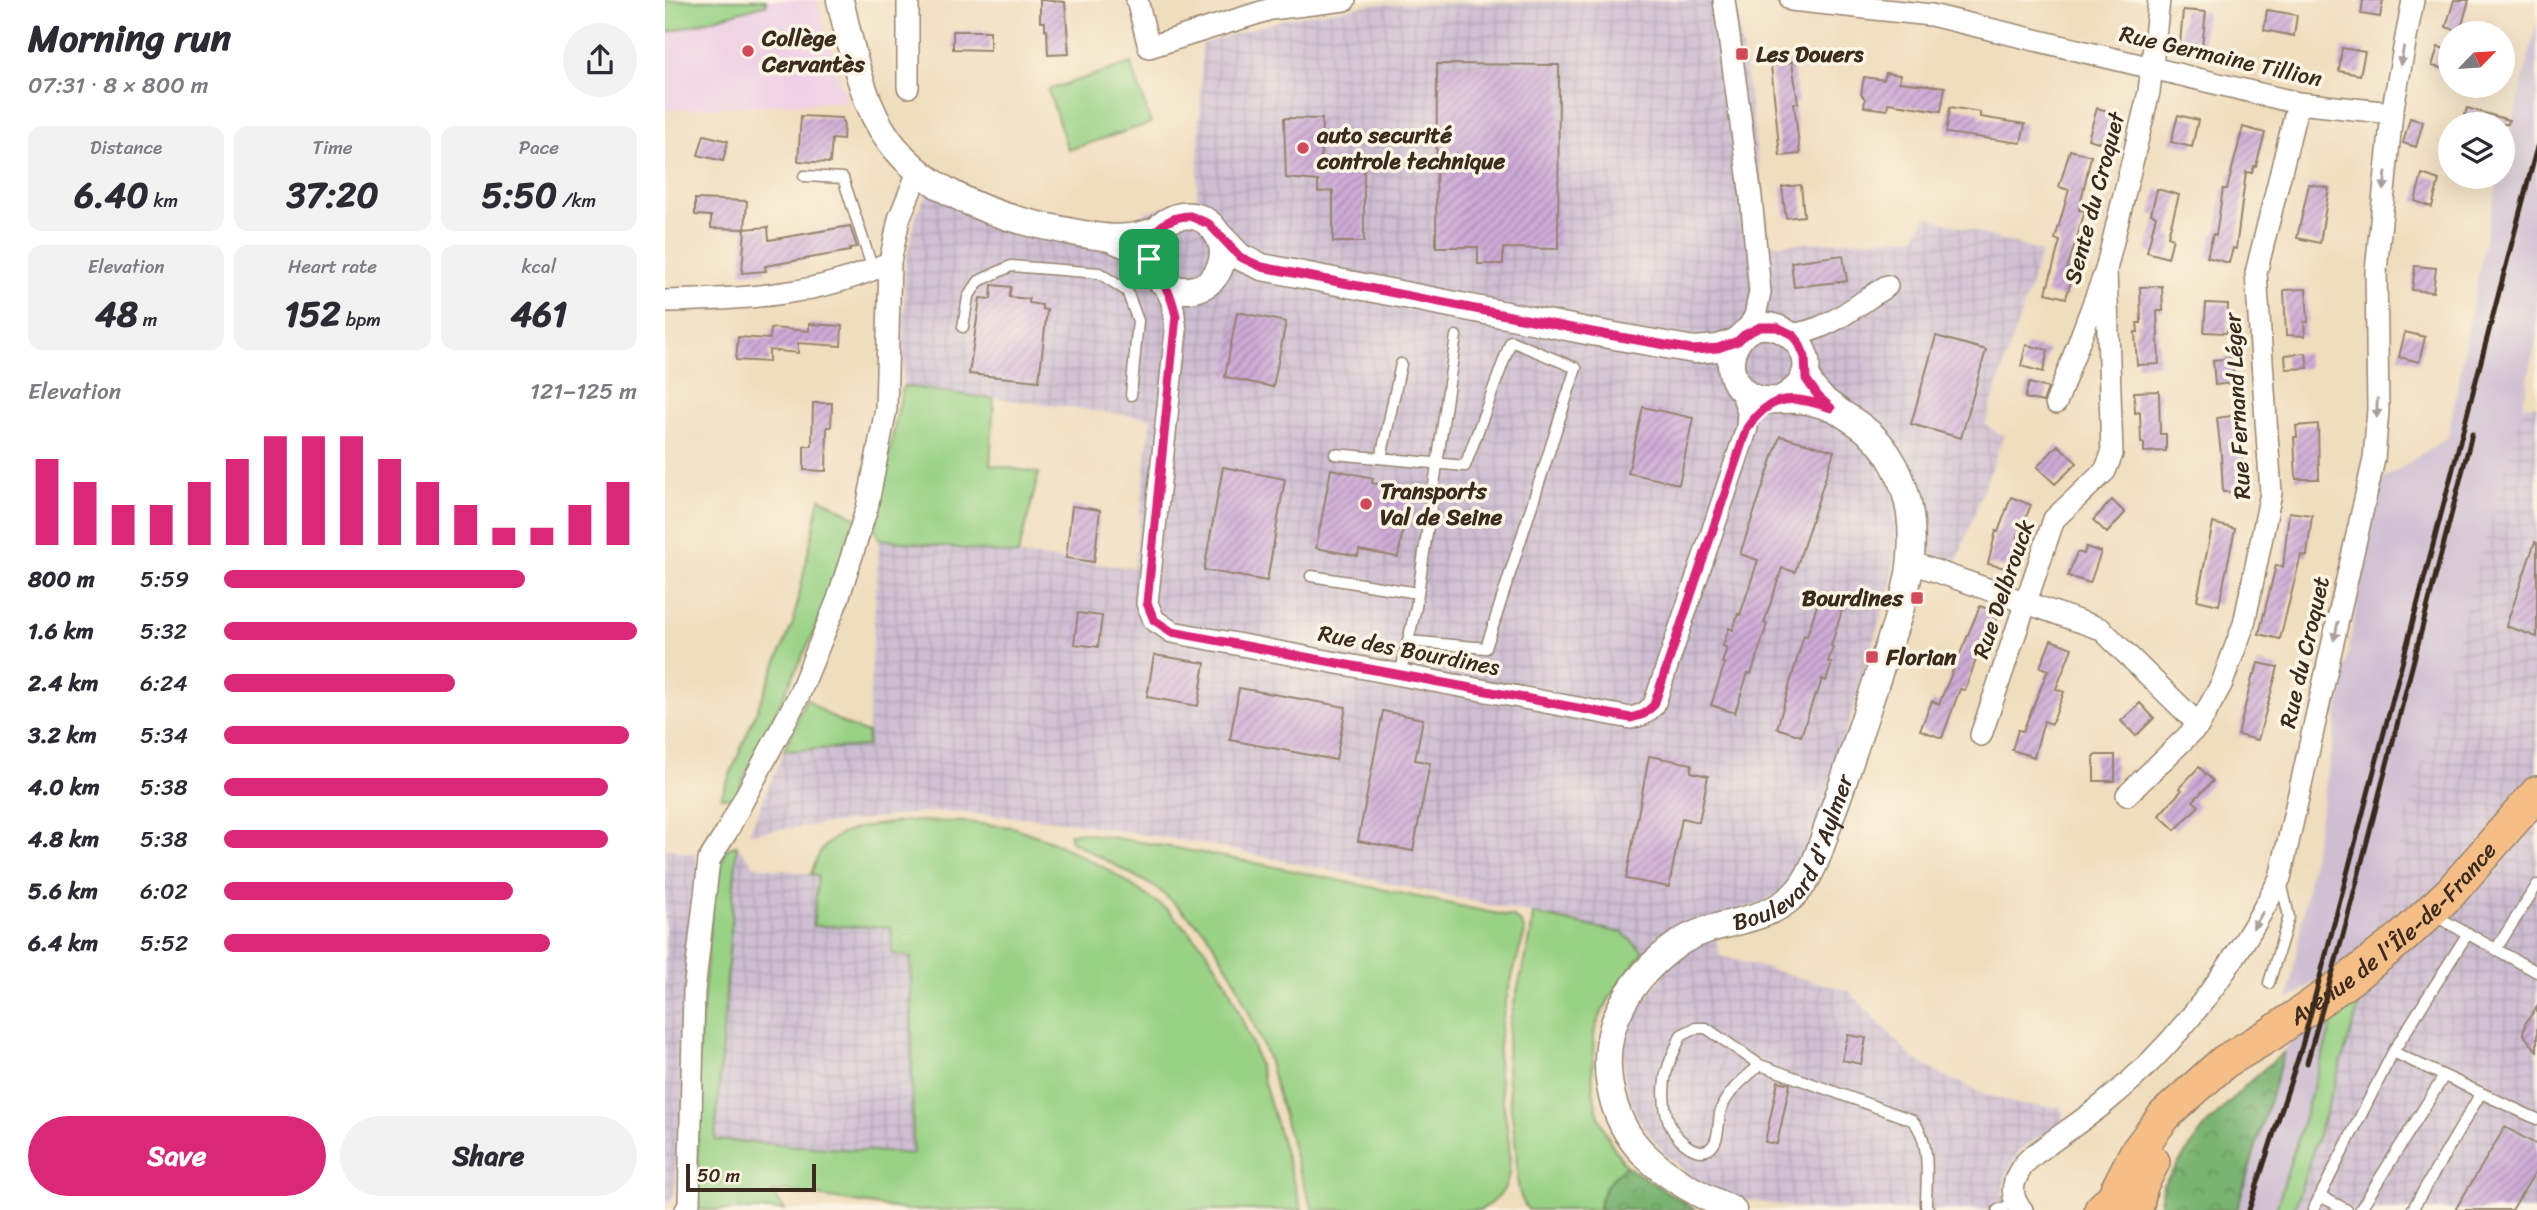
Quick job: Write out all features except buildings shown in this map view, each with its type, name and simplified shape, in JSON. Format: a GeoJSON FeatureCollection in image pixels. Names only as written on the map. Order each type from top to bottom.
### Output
{"type":"FeatureCollection","features":[{"type":"Feature","properties":{"kind":"main road","name":"Avenue de l'Île-de-France"},"geometry":{"type":"LineString","coordinates":[[2101,1210],[2113,1198],[2136,1153],[2164,1116],[2224,1062],[2271,1034],[2376,959],[2430,912],[2473,868],[2537,793]]}},
{"type":"Feature","properties":{"kind":"main road","name":"Avenue de l'Île-de-France"},"geometry":{"type":"LineString","coordinates":[[2136,1210],[2141,1185],[2171,1138],[2271,1034]]}},
{"type":"Feature","properties":{"kind":"street"},"geometry":{"type":"LineString","coordinates":[[839,0],[863,85],[876,118],[896,147],[918,172],[975,206],[1020,222],[1112,239],[1136,238],[1157,230],[1174,218],[1190,216],[1205,222],[1240,257],[1262,267],[1511,329],[1694,350],[1718,348],[1760,327],[1807,332],[1830,323],[1887,286]]}},
{"type":"Feature","properties":{"kind":"street"},"geometry":{"type":"LineString","coordinates":[[908,0],[908,87]]}},
{"type":"Feature","properties":{"kind":"street"},"geometry":{"type":"LineString","coordinates":[[1137,0],[1149,47],[1271,9],[1345,0]]}},
{"type":"Feature","properties":{"kind":"street"},"geometry":{"type":"LineString","coordinates":[[1724,0],[1751,197],[1760,292],[1768,313],[1798,341],[1805,366]]}},
{"type":"Feature","properties":{"kind":"street","name":"Rue Germaine Tillion"},"geometry":{"type":"LineString","coordinates":[[1791,0],[1931,15],[2298,103],[2392,113]]}},
{"type":"Feature","properties":{"kind":"street","name":"Sente du Croquet"},"geometry":{"type":"LineString","coordinates":[[2056,403],[2106,270],[2149,92],[2159,0]]}},
{"type":"Feature","properties":{"kind":"street","name":"Rue du Croquet"},"geometry":{"type":"LineString","coordinates":[[2012,1208],[2014,1180],[2024,1164],[2106,1102],[2172,1041],[2219,979],[2258,920],[2280,878],[2374,459],[2378,410],[2376,271],[2392,113],[2413,0]]}},
{"type":"Feature","properties":{"kind":"street","name":"Rue Fernand Léger"},"geometry":{"type":"LineString","coordinates":[[2127,795],[2199,725],[2222,684],[2243,624],[2271,492],[2256,273],[2298,103]]}},
{"type":"Feature","properties":{"kind":"street"},"geometry":{"type":"LineString","coordinates":[[686,1210],[689,1205],[694,991],[709,860],[798,697],[838,599],[867,508],[886,409],[882,266],[918,172]]}},
{"type":"Feature","properties":{"kind":"street"},"geometry":{"type":"LineString","coordinates":[[1157,230],[1149,247],[1157,275]]}},
{"type":"Feature","properties":{"kind":"street"},"geometry":{"type":"LineString","coordinates":[[1207,283],[1219,269],[1223,257],[1217,233]]}},
{"type":"Feature","properties":{"kind":"street"},"geometry":{"type":"LineString","coordinates":[[1112,239],[1134,249],[1157,275],[1182,290],[1238,270],[1262,267]]}},
{"type":"Feature","properties":{"kind":"street"},"geometry":{"type":"LineString","coordinates":[[665,301],[783,295],[882,266]]}},
{"type":"Feature","properties":{"kind":"street","name":"Rue Delbrouck"},"geometry":{"type":"LineString","coordinates":[[1981,735],[2054,519],[2105,471],[2112,454],[2106,270]]}},
{"type":"Feature","properties":{"kind":"street","name":"Rue des Bourdines"},"geometry":{"type":"LineString","coordinates":[[1157,275],[1172,302],[1176,331],[1147,603],[1154,620],[1172,632],[1631,718],[1644,714],[1654,705],[1747,428],[1748,412],[1737,382]]}},
{"type":"Feature","properties":{"kind":"street","name":"Rue des Bourdines"},"geometry":{"type":"LineString","coordinates":[[1176,331],[1188,306],[1207,283]]}},
{"type":"Feature","properties":{"kind":"street"},"geometry":{"type":"LineString","coordinates":[[1737,382],[1731,357],[1755,316],[1760,292]]}},
{"type":"Feature","properties":{"kind":"street"},"geometry":{"type":"LineString","coordinates":[[1694,350],[1715,360],[1756,399],[1779,400],[1796,389],[1812,342],[1830,323]]}},
{"type":"Feature","properties":{"kind":"street","name":"Boulevard d'Aylmer"},"geometry":{"type":"LineString","coordinates":[[1805,366],[1818,396],[1831,408]]}},
{"type":"Feature","properties":{"kind":"street","name":"Rue des Bourdines"},"geometry":{"type":"LineString","coordinates":[[1747,428],[1761,411],[1779,400]]}},
{"type":"Feature","properties":{"kind":"street","name":"Boulevard d'Aylmer"},"geometry":{"type":"LineString","coordinates":[[1733,1210],[1686,1188],[1646,1157],[1622,1126],[1609,1087],[1608,1049],[1621,1006],[1652,964],[1682,941],[1763,915],[1792,897],[1813,868],[1846,777],[1902,604],[1910,562],[1910,517],[1905,489],[1889,455],[1864,428],[1831,408],[1812,401],[1779,400]]}},
{"type":"Feature","properties":{"kind":"street"},"geometry":{"type":"LineString","coordinates":[[1910,562],[2101,629],[2199,725]]}},
{"type":"Feature","properties":{"kind":"lane"},"geometry":{"type":"LineString","coordinates":[[804,176],[843,178],[882,266]]}},
{"type":"Feature","properties":{"kind":"lane"},"geometry":{"type":"LineString","coordinates":[[963,327],[968,297],[979,281],[1011,266],[1099,272],[1127,291],[1138,321],[1131,395]]}},
{"type":"Feature","properties":{"kind":"lane"},"geometry":{"type":"LineString","coordinates":[[1335,454],[1465,466],[1511,329],[1576,368],[1486,648],[1408,640]]}},
{"type":"Feature","properties":{"kind":"lane"},"geometry":{"type":"LineString","coordinates":[[1400,675],[1418,593],[1455,336]]}},
{"type":"Feature","properties":{"kind":"lane"},"geometry":{"type":"LineString","coordinates":[[1381,458],[1401,364]]}},
{"type":"Feature","properties":{"kind":"lane"},"geometry":{"type":"LineString","coordinates":[[1311,576],[1418,593]]}},
{"type":"Feature","properties":{"kind":"lane"},"geometry":{"type":"LineString","coordinates":[[2269,983],[2289,917],[2280,878]]}},
{"type":"Feature","properties":{"kind":"lane"},"geometry":{"type":"LineString","coordinates":[[2496,949],[2537,885]]}},
{"type":"Feature","properties":{"kind":"lane"},"geometry":{"type":"LineString","coordinates":[[2430,912],[2537,972]]}},
{"type":"Feature","properties":{"kind":"lane"},"geometry":{"type":"LineString","coordinates":[[2313,1210],[2393,1052],[2468,933]]}},
{"type":"Feature","properties":{"kind":"lane"},"geometry":{"type":"LineString","coordinates":[[1760,1065],[1736,1086],[1721,1109],[1715,1142],[1710,1149],[1701,1151],[1690,1148],[1675,1137],[1667,1118],[1665,1079],[1681,1035],[1695,1028],[1706,1028],[1760,1065],[1912,1120],[1920,1129],[1925,1143],[1926,1206],[1929,1210]]}},
{"type":"Feature","properties":{"kind":"lane"},"geometry":{"type":"LineString","coordinates":[[2393,1052],[2537,1119]]}},
{"type":"Feature","properties":{"kind":"lane"},"geometry":{"type":"LineString","coordinates":[[2360,1210],[2444,1076]]}},
{"type":"Feature","properties":{"kind":"lane"},"geometry":{"type":"LineString","coordinates":[[2412,1210],[2481,1093]]}},
{"type":"Feature","properties":{"kind":"lane"},"geometry":{"type":"LineString","coordinates":[[2320,1196],[2347,1210]]}},
{"type":"Feature","properties":{"kind":"shaded area","name":"Collège Cervantès"},"geometry":{"type":"Polygon","coordinates":[[[665,0],[817,0],[846,101],[665,110],[665,0]]]}},
{"type":"Feature","properties":{"kind":"shaded area"},"geometry":{"type":"Polygon","coordinates":[[[1712,0],[1736,6],[1770,245],[1916,237],[1926,216],[2041,252],[1985,425],[2003,436],[1956,564],[1898,540],[1891,583],[1811,848],[1787,888],[1763,902],[1712,921],[1720,956],[1849,991],[1913,1058],[1938,1073],[1985,1094],[2021,1105],[2061,1107],[2064,1121],[2019,1150],[2008,1172],[2002,1193],[2010,1210],[1814,1210],[1739,1199],[1693,1178],[1664,1153],[1643,1126],[1630,1101],[1625,1079],[1624,1047],[1632,1018],[1663,976],[1644,952],[1623,933],[1205,844],[1048,819],[937,811],[749,833],[784,751],[867,746],[879,539],[1134,568],[1151,418],[903,386],[905,266],[917,212],[939,173],[1010,204],[1121,225],[1151,210],[1197,197],[1202,44],[1288,18],[1375,4],[1712,0]]]}},
{"type":"Feature","properties":{"kind":"shaded area"},"geometry":{"type":"Polygon","coordinates":[[[2537,21],[2537,335],[2523,405],[2370,945],[2288,1000],[2378,483],[2448,437],[2496,189],[2515,189],[2515,113],[2537,21]]]}},
{"type":"Feature","properties":{"kind":"shaded area"},"geometry":{"type":"Polygon","coordinates":[[[2523,405],[2537,406],[2537,1210],[2294,1210],[2354,1023],[2370,945],[2523,405]]]}},
{"type":"Feature","properties":{"kind":"shaded area"},"geometry":{"type":"Polygon","coordinates":[[[737,845],[755,866],[818,875],[892,927],[911,957],[913,1155],[714,1140],[737,845]]]}},
{"type":"Feature","properties":{"kind":"shaded area"},"geometry":{"type":"Polygon","coordinates":[[[665,848],[695,854],[701,881],[675,1193],[669,1202],[665,1203],[665,848]]]}},
{"type":"Feature","properties":{"kind":"shaded area"},"geometry":{"type":"Polygon","coordinates":[[[2336,1011],[2276,1210],[2237,1210],[2284,1052],[2295,1035],[2336,1011]]]}},
{"type":"Feature","properties":{"kind":"green space"},"geometry":{"type":"Polygon","coordinates":[[[665,0],[766,0],[767,4],[665,33],[665,0]]]}},
{"type":"Feature","properties":{"kind":"green space"},"geometry":{"type":"Polygon","coordinates":[[[1131,63],[1151,123],[1068,150],[1048,90],[1131,63]]]}},
{"type":"Feature","properties":{"kind":"green space"},"geometry":{"type":"Polygon","coordinates":[[[903,386],[994,399],[990,465],[1039,473],[1018,555],[879,539],[874,527],[903,386]]]}},
{"type":"Feature","properties":{"kind":"green space"},"geometry":{"type":"Polygon","coordinates":[[[820,498],[857,518],[815,630],[734,799],[721,797],[793,623],[820,498]]]}},
{"type":"Feature","properties":{"kind":"green space"},"geometry":{"type":"Polygon","coordinates":[[[806,698],[835,719],[868,733],[867,746],[784,751],[806,698]]]}},
{"type":"Feature","properties":{"kind":"green space"},"geometry":{"type":"Polygon","coordinates":[[[908,821],[964,822],[1012,827],[1051,841],[1109,870],[1168,910],[1205,948],[1226,981],[1253,1046],[1302,1210],[907,1210],[785,1191],[772,1193],[785,1210],[699,1210],[696,1078],[712,905],[725,850],[737,845],[715,1140],[913,1154],[911,957],[892,954],[891,927],[813,926],[818,875],[811,874],[820,853],[837,836],[872,825],[908,821]]]}},
{"type":"Feature","properties":{"kind":"green space"},"geometry":{"type":"Polygon","coordinates":[[[1076,832],[1295,871],[1513,917],[1522,924],[1525,932],[1507,995],[1499,1042],[1499,1073],[1510,1165],[1508,1180],[1500,1195],[1481,1210],[1313,1210],[1297,1164],[1267,1055],[1234,978],[1206,932],[1157,888],[1071,841],[1069,834],[1076,832]]]}},
{"type":"Feature","properties":{"kind":"green space"},"geometry":{"type":"Polygon","coordinates":[[[1533,914],[1623,933],[1644,952],[1610,998],[1594,1032],[1592,1073],[1598,1114],[1609,1139],[1626,1166],[1607,1185],[1599,1210],[1528,1210],[1519,1188],[1507,1045],[1533,914]]]}},
{"type":"Feature","properties":{"kind":"green space"},"geometry":{"type":"Polygon","coordinates":[[[2362,993],[2294,1210],[2276,1210],[2336,1011],[2362,993]]]}},
{"type":"Feature","properties":{"kind":"green space"},"geometry":{"type":"Polygon","coordinates":[[[2284,1052],[2237,1210],[2159,1210],[2163,1185],[2204,1128],[2247,1084],[2284,1052]]]}},
{"type":"Feature","properties":{"kind":"green space"},"geometry":{"type":"Polygon","coordinates":[[[1626,1166],[1696,1210],[1599,1210],[1607,1185],[1626,1166]]]}},
{"type":"Feature","properties":{"kind":"railway"},"geometry":{"type":"LineString","coordinates":[[2249,1210],[2302,1046],[2537,147]]}},
{"type":"Feature","properties":{"kind":"railway"},"geometry":{"type":"LineString","coordinates":[[2307,1063],[2343,935],[2472,434]]}},
{"type":"Feature","properties":{"kind":"place","name":"Collège Cervantès"},"geometry":{"type":"Point","coordinates":[748,51]}},
{"type":"Feature","properties":{"kind":"place","name":"Les Douers"},"geometry":{"type":"Point","coordinates":[1742,54]}},
{"type":"Feature","properties":{"kind":"place","name":"auto securité controle technique"},"geometry":{"type":"Point","coordinates":[1303,148]}},
{"type":"Feature","properties":{"kind":"place","name":"Transports Val de Seine"},"geometry":{"type":"Point","coordinates":[1366,504]}},
{"type":"Feature","properties":{"kind":"place","name":"Bourdines"},"geometry":{"type":"Point","coordinates":[1917,598]}},
{"type":"Feature","properties":{"kind":"place","name":"Florian"},"geometry":{"type":"Point","coordinates":[1872,657]}},
{"type":"Feature","properties":{"kind":"route"},"geometry":{"type":"LineString","coordinates":[[1190,216],[1209,224],[1240,257],[1262,267],[1592,332],[1694,350],[1708,350],[1738,341],[1760,327],[1777,327],[1793,335],[1798,341],[1805,357],[1806,379],[1831,408],[1812,401],[1776,400],[1761,411],[1747,428],[1654,705],[1644,714],[1631,718],[1172,632],[1154,620],[1147,603],[1176,316],[1169,293],[1157,278],[1149,259],[1150,242],[1159,227],[1174,218],[1190,216]]}}]}
